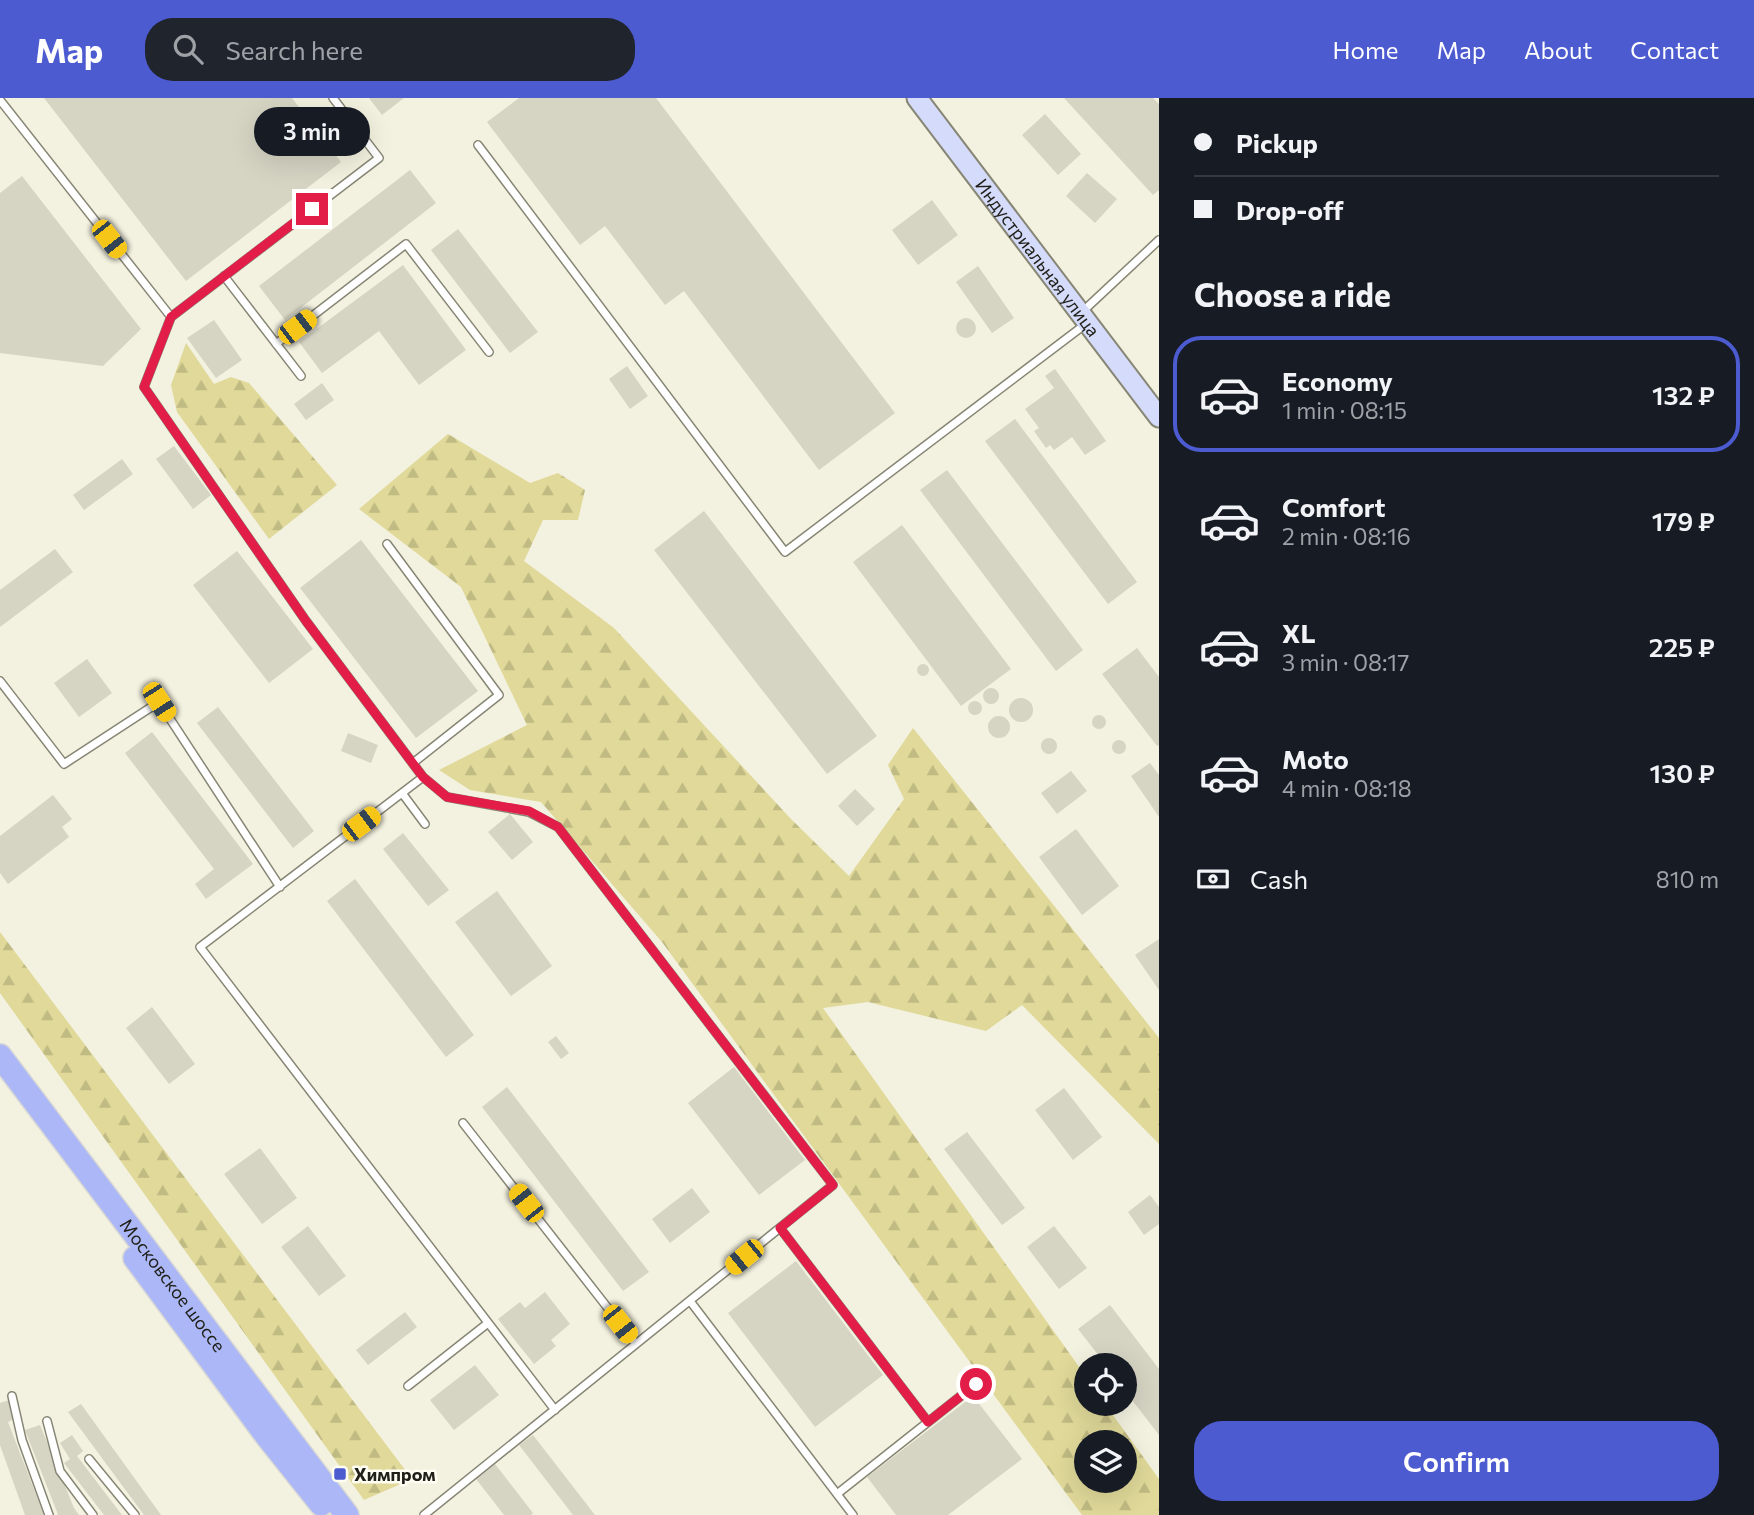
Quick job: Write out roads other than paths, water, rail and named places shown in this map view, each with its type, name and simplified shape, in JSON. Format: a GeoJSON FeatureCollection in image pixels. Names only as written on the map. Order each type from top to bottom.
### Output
{"type":"FeatureCollection","features":[{"type":"Feature","properties":{"kind":"main road","name":"Московское шоссе"},"geometry":{"type":"LineString","coordinates":[[0,1055],[347,1515]]}},
{"type":"Feature","properties":{"kind":"main road","name":"Московское шоссе"},"geometry":{"type":"LineString","coordinates":[[0,1080],[266,1435],[330,1515]]}},
{"type":"Feature","properties":{"kind":"street","name":"Индустриальная улица"},"geometry":{"type":"LineString","coordinates":[[917,98],[1159,417]]}},
{"type":"Feature","properties":{"kind":"lane"},"geometry":{"type":"LineString","coordinates":[[332,98],[379,158],[171,317],[144,387],[306,621],[423,777],[447,797],[529,811],[558,827],[833,1185],[424,1515]]}},
{"type":"Feature","properties":{"kind":"lane"},"geometry":{"type":"LineString","coordinates":[[0,100],[171,317]]}},
{"type":"Feature","properties":{"kind":"lane"},"geometry":{"type":"LineString","coordinates":[[478,145],[785,552],[1084,318],[1159,240]]}},
{"type":"Feature","properties":{"kind":"lane"},"geometry":{"type":"LineString","coordinates":[[276,344],[406,244],[489,352]]}},
{"type":"Feature","properties":{"kind":"lane"},"geometry":{"type":"LineString","coordinates":[[224,276],[301,376]]}},
{"type":"Feature","properties":{"kind":"lane"},"geometry":{"type":"LineString","coordinates":[[387,544],[499,695],[413,763]]}},
{"type":"Feature","properties":{"kind":"lane"},"geometry":{"type":"LineString","coordinates":[[0,681],[64,764],[159,702],[280,887]]}},
{"type":"Feature","properties":{"kind":"lane"},"geometry":{"type":"LineString","coordinates":[[423,777],[200,947],[555,1410]]}},
{"type":"Feature","properties":{"kind":"lane"},"geometry":{"type":"LineString","coordinates":[[402,793],[425,824]]}},
{"type":"Feature","properties":{"kind":"lane"},"geometry":{"type":"LineString","coordinates":[[463,1123],[636,1344]]}},
{"type":"Feature","properties":{"kind":"lane"},"geometry":{"type":"LineString","coordinates":[[780,1228],[928,1422]]}},
{"type":"Feature","properties":{"kind":"lane"},"geometry":{"type":"LineString","coordinates":[[690,1301],[853,1515]]}},
{"type":"Feature","properties":{"kind":"lane"},"geometry":{"type":"LineString","coordinates":[[408,1386],[488,1323]]}},
{"type":"Feature","properties":{"kind":"lane"},"geometry":{"type":"LineString","coordinates":[[836,1494],[976,1384]]}},
{"type":"Feature","properties":{"kind":"lane"},"geometry":{"type":"LineString","coordinates":[[12,1396],[22,1440],[50,1515]]}},
{"type":"Feature","properties":{"kind":"lane"},"geometry":{"type":"LineString","coordinates":[[47,1421],[60,1471],[93,1515]]}},
{"type":"Feature","properties":{"kind":"lane"},"geometry":{"type":"LineString","coordinates":[[89,1459],[135,1515]]}},
{"type":"Feature","properties":{"kind":"place","name":"Химпром"},"geometry":{"type":"Point","coordinates":[340,1474]}}]}
